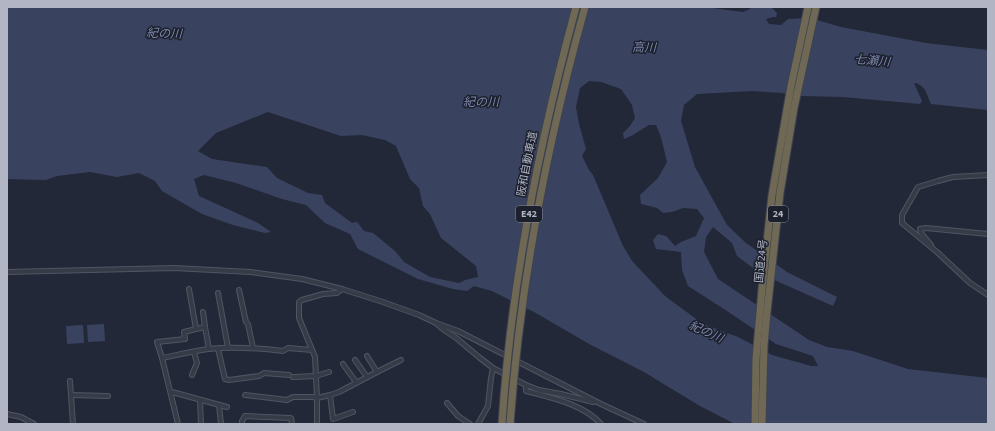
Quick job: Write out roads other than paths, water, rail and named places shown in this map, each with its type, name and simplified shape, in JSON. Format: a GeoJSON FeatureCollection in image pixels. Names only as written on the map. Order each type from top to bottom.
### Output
{"type":"FeatureCollection","features":[{"type":"Feature","properties":{"kind":"highway","name":"阪和自動車道"},"geometry":{"type":"LineString","coordinates":[[502,424],[506,366],[524,237],[548,119],[576,7]]}},
{"type":"Feature","properties":{"kind":"highway","name":"阪和自動車道"},"geometry":{"type":"LineString","coordinates":[[510,424],[519,331],[532,241],[555,122],[585,7]]}},
{"type":"Feature","properties":{"kind":"highway","name":"国道24号"},"geometry":{"type":"LineString","coordinates":[[755,424],[756,359],[772,195],[791,86],[808,7]]}},
{"type":"Feature","properties":{"kind":"highway","name":"国道24号"},"geometry":{"type":"LineString","coordinates":[[762,424],[764,346],[780,193],[794,108],[816,7]]}},
{"type":"Feature","properties":{"kind":"street"},"geometry":{"type":"LineString","coordinates":[[988,175],[953,177],[918,188],[902,215],[902,223],[970,282],[988,295]]}},
{"type":"Feature","properties":{"kind":"street"},"geometry":{"type":"LineString","coordinates":[[937,252],[921,233],[920,229],[926,228],[988,234]]}},
{"type":"Feature","properties":{"kind":"street"},"geometry":{"type":"LineString","coordinates":[[7,272],[174,268],[251,272],[302,279],[384,302],[458,331],[601,404],[644,424]]}},
{"type":"Feature","properties":{"kind":"street"},"geometry":{"type":"LineString","coordinates":[[189,289],[196,328]]}},
{"type":"Feature","properties":{"kind":"street"},"geometry":{"type":"LineString","coordinates":[[317,424],[315,357],[300,318],[299,302],[323,294],[337,293],[342,289]]}},
{"type":"Feature","properties":{"kind":"street"},"geometry":{"type":"LineString","coordinates":[[240,290],[253,348]]}},
{"type":"Feature","properties":{"kind":"street"},"geometry":{"type":"LineString","coordinates":[[218,293],[228,348]]}},
{"type":"Feature","properties":{"kind":"street"},"geometry":{"type":"LineString","coordinates":[[203,312],[209,349]]}},
{"type":"Feature","properties":{"kind":"street"},"geometry":{"type":"LineString","coordinates":[[436,323],[493,368],[526,385],[539,390],[601,404]]}},
{"type":"Feature","properties":{"kind":"street"},"geometry":{"type":"LineString","coordinates":[[178,424],[157,342],[185,338],[184,332],[205,327]]}},
{"type":"Feature","properties":{"kind":"street"},"geometry":{"type":"LineString","coordinates":[[162,358],[209,349],[253,348],[283,351],[288,348],[312,350]]}},
{"type":"Feature","properties":{"kind":"street"},"geometry":{"type":"LineString","coordinates":[[218,349],[225,378],[229,380],[259,376],[264,373],[291,376],[316,376],[329,372]]}},
{"type":"Feature","properties":{"kind":"street"},"geometry":{"type":"LineString","coordinates":[[192,375],[197,363],[194,352]]}},
{"type":"Feature","properties":{"kind":"street"},"geometry":{"type":"LineString","coordinates":[[367,356],[377,372]]}},
{"type":"Feature","properties":{"kind":"street"},"geometry":{"type":"LineString","coordinates":[[355,360],[367,376]]}},
{"type":"Feature","properties":{"kind":"street"},"geometry":{"type":"LineString","coordinates":[[245,395],[287,400],[293,397],[317,398],[339,392],[367,376],[401,360]]}},
{"type":"Feature","properties":{"kind":"street"},"geometry":{"type":"LineString","coordinates":[[343,364],[356,382]]}},
{"type":"Feature","properties":{"kind":"street"},"geometry":{"type":"LineString","coordinates":[[478,424],[488,406],[493,368]]}},
{"type":"Feature","properties":{"kind":"street"},"geometry":{"type":"LineString","coordinates":[[70,381],[73,424]]}},
{"type":"Feature","properties":{"kind":"street"},"geometry":{"type":"LineString","coordinates":[[526,385],[526,391],[562,401],[588,413],[596,418],[601,424]]}},
{"type":"Feature","properties":{"kind":"street"},"geometry":{"type":"LineString","coordinates":[[172,392],[227,407]]}},
{"type":"Feature","properties":{"kind":"street"},"geometry":{"type":"LineString","coordinates":[[71,395],[108,396]]}},
{"type":"Feature","properties":{"kind":"street"},"geometry":{"type":"LineString","coordinates":[[330,395],[333,419],[353,412]]}},
{"type":"Feature","properties":{"kind":"street"},"geometry":{"type":"LineString","coordinates":[[200,400],[201,424]]}},
{"type":"Feature","properties":{"kind":"street"},"geometry":{"type":"LineString","coordinates":[[447,403],[458,416],[470,424]]}},
{"type":"Feature","properties":{"kind":"street"},"geometry":{"type":"LineString","coordinates":[[219,405],[221,424]]}},
{"type":"Feature","properties":{"kind":"street"},"geometry":{"type":"LineString","coordinates":[[7,414],[21,417],[34,424]]}},
{"type":"Feature","properties":{"kind":"street"},"geometry":{"type":"LineString","coordinates":[[242,424],[245,416],[291,418],[292,424]]}},
{"type":"Feature","properties":{"kind":"water","name":"紀の川"},"geometry":{"type":"Polygon","coordinates":[[[7,7],[705,7],[743,12],[751,7],[773,7],[777,13],[776,17],[766,19],[769,24],[781,25],[788,19],[810,18],[841,27],[926,43],[988,50],[988,110],[931,104],[921,85],[914,83],[922,101],[920,104],[752,91],[697,94],[684,105],[681,121],[695,167],[727,225],[746,243],[787,272],[837,297],[833,306],[761,274],[737,256],[732,243],[713,227],[706,237],[704,252],[718,279],[809,340],[827,347],[853,351],[908,369],[988,378],[988,424],[735,424],[700,406],[644,372],[591,345],[534,312],[492,291],[474,286],[467,291],[453,289],[418,279],[358,249],[350,234],[325,223],[306,205],[282,199],[236,183],[204,175],[194,179],[199,196],[258,223],[271,232],[265,233],[233,225],[202,214],[162,191],[155,181],[139,173],[117,177],[90,172],[57,176],[46,180],[7,179],[7,7]],[[589,81],[580,88],[576,107],[586,149],[582,156],[593,175],[623,246],[632,261],[665,296],[703,324],[738,337],[772,355],[811,366],[818,366],[813,356],[776,344],[688,286],[682,270],[681,252],[656,249],[653,240],[658,234],[666,236],[675,246],[696,236],[704,218],[697,209],[683,208],[672,212],[663,213],[657,208],[641,204],[640,195],[658,178],[667,162],[661,137],[656,125],[649,125],[624,139],[623,133],[635,118],[632,105],[621,89],[601,82],[589,81]],[[268,112],[216,133],[198,151],[212,159],[267,167],[277,178],[308,193],[322,195],[325,203],[352,223],[357,222],[364,231],[373,233],[395,251],[404,262],[430,277],[459,283],[478,277],[476,266],[441,238],[430,214],[423,206],[419,188],[410,179],[396,146],[385,140],[362,135],[341,136],[268,112]]]}},
{"type":"Feature","properties":{"kind":"water"},"geometry":{"type":"Polygon","coordinates":[[[104,324],[105,341],[88,342],[87,325],[104,324]]]}},
{"type":"Feature","properties":{"kind":"water"},"geometry":{"type":"Polygon","coordinates":[[[83,325],[84,343],[67,344],[66,326],[83,325]]]}},
{"type":"Feature","properties":{"kind":"water label","name":"高川"},"geometry":{"type":"Point","coordinates":[644,48]}},
{"type":"Feature","properties":{"kind":"water label","name":"七瀬川"},"geometry":{"type":"Point","coordinates":[872,61]}}]}
